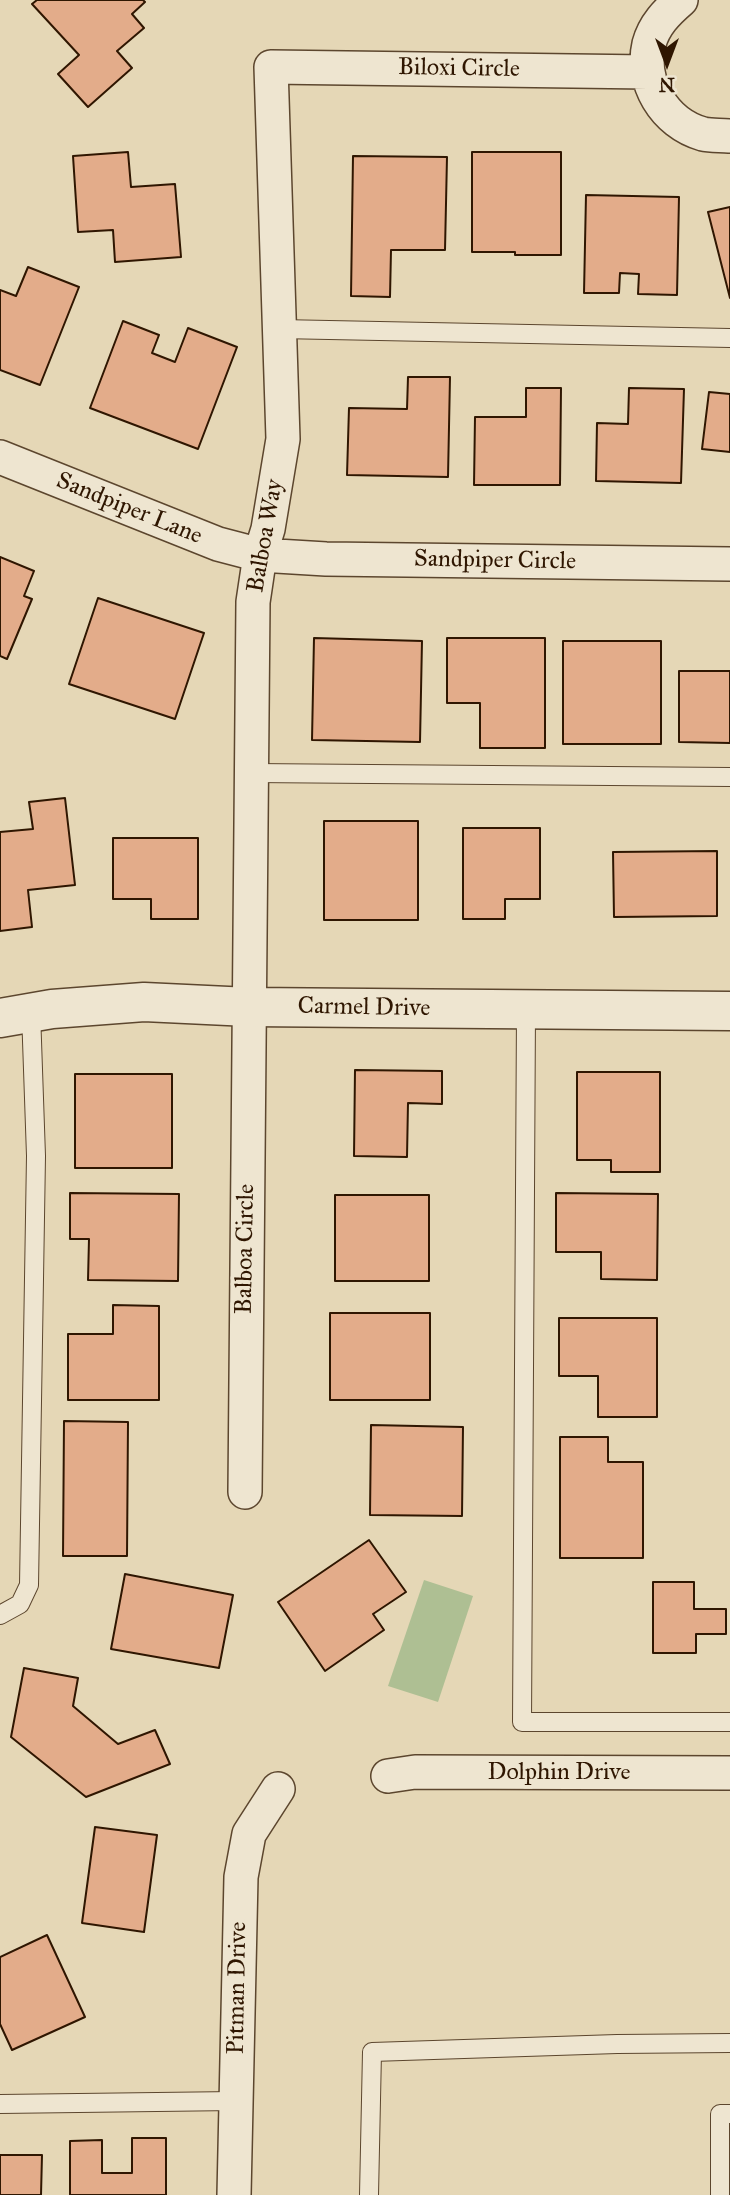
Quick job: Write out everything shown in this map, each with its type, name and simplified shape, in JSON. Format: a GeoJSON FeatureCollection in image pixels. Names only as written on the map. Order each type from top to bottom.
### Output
{"type":"FeatureCollection","features":[{"type":"Feature","properties":{"kind":"street"},"geometry":{"type":"LineString","coordinates":[[681,0],[662,17],[649,43],[648,72],[657,99],[676,121],[703,134],[730,136]]}},
{"type":"Feature","properties":{"kind":"street","name":"Biloxi Circle"},"geometry":{"type":"LineString","coordinates":[[271,67],[648,72]]}},
{"type":"Feature","properties":{"kind":"street","name":"Balboa Way"},"geometry":{"type":"LineString","coordinates":[[249,1007],[253,602],[283,439],[271,67]]}},
{"type":"Feature","properties":{"kind":"street","name":"Sandpiper Lane"},"geometry":{"type":"LineString","coordinates":[[0,457],[218,544],[260,555]]}},
{"type":"Feature","properties":{"kind":"street","name":"Sandpiper Circle"},"geometry":{"type":"LineString","coordinates":[[260,555],[326,559],[730,564]]}},
{"type":"Feature","properties":{"kind":"street","name":"Carmel Drive"},"geometry":{"type":"LineString","coordinates":[[15,1015],[52,1009],[144,1002],[249,1007],[730,1011]]}},
{"type":"Feature","properties":{"kind":"street","name":"Balboa Circle"},"geometry":{"type":"LineString","coordinates":[[244,1492],[249,1007]]}},
{"type":"Feature","properties":{"kind":"street","name":"Dolphin Drive"},"geometry":{"type":"LineString","coordinates":[[388,1776],[415,1772],[730,1773]]}},
{"type":"Feature","properties":{"kind":"street","name":"Pitman Drive"},"geometry":{"type":"LineString","coordinates":[[234,2195],[241,1877],[249,1834],[278,1789]]}},
{"type":"Feature","properties":{"kind":"lane"},"geometry":{"type":"LineString","coordinates":[[279,329],[730,338]]}},
{"type":"Feature","properties":{"kind":"lane"},"geometry":{"type":"LineString","coordinates":[[252,773],[730,777]]}},
{"type":"Feature","properties":{"kind":"lane"},"geometry":{"type":"LineString","coordinates":[[526,1011],[522,1722],[730,1722]]}},
{"type":"Feature","properties":{"kind":"lane"},"geometry":{"type":"LineString","coordinates":[[0,1615],[20,1604],[29,1585],[36,1156],[15,1015]]}},
{"type":"Feature","properties":{"kind":"lane"},"geometry":{"type":"LineString","coordinates":[[369,2195],[372,2052],[730,2043]]}},
{"type":"Feature","properties":{"kind":"lane"},"geometry":{"type":"LineString","coordinates":[[0,2104],[235,2101]]}},
{"type":"Feature","properties":{"kind":"lane"},"geometry":{"type":"LineString","coordinates":[[720,2195],[720,2114],[730,2114]]}},
{"type":"Feature","properties":{"kind":"green space"},"geometry":{"type":"Polygon","coordinates":[[[424,1580],[473,1596],[438,1702],[388,1686],[424,1580]]]}},
{"type":"Feature","properties":{"kind":"building"},"geometry":{"type":"Polygon","coordinates":[[[37,0],[145,2],[132,14],[144,28],[117,51],[132,68],[88,107],[58,74],[79,55],[32,4],[37,0]]]}},
{"type":"Feature","properties":{"kind":"building"},"geometry":{"type":"Polygon","coordinates":[[[128,152],[131,187],[175,184],[181,257],[115,262],[113,230],[78,232],[73,156],[128,152]]]}},
{"type":"Feature","properties":{"kind":"building"},"geometry":{"type":"Polygon","coordinates":[[[472,152],[561,152],[561,255],[472,252],[472,152]]]}},
{"type":"Feature","properties":{"kind":"building"},"geometry":{"type":"Polygon","coordinates":[[[353,156],[447,157],[445,250],[391,250],[390,297],[351,296],[353,156]]]}},
{"type":"Feature","properties":{"kind":"building"},"geometry":{"type":"Polygon","coordinates":[[[586,195],[679,197],[677,295],[638,294],[639,274],[620,273],[619,293],[584,293],[586,195]]]}},
{"type":"Feature","properties":{"kind":"building"},"geometry":{"type":"Polygon","coordinates":[[[730,207],[730,298],[708,212],[730,207]]]}},
{"type":"Feature","properties":{"kind":"building"},"geometry":{"type":"Polygon","coordinates":[[[28,267],[79,287],[40,385],[0,370],[0,290],[16,296],[28,267]]]}},
{"type":"Feature","properties":{"kind":"building"},"geometry":{"type":"Polygon","coordinates":[[[123,321],[159,335],[152,353],[175,362],[188,328],[237,347],[198,449],[90,408],[123,321]]]}},
{"type":"Feature","properties":{"kind":"building"},"geometry":{"type":"Polygon","coordinates":[[[408,377],[450,377],[448,477],[347,475],[349,408],[407,409],[408,377]]]}},
{"type":"Feature","properties":{"kind":"building"},"geometry":{"type":"Polygon","coordinates":[[[526,388],[561,388],[560,485],[474,485],[475,417],[526,417],[526,388]]]}},
{"type":"Feature","properties":{"kind":"building"},"geometry":{"type":"Polygon","coordinates":[[[629,388],[684,389],[681,483],[596,481],[597,423],[628,424],[629,388]]]}},
{"type":"Feature","properties":{"kind":"building"},"geometry":{"type":"Polygon","coordinates":[[[709,392],[730,394],[730,452],[702,449],[709,392]]]}},
{"type":"Feature","properties":{"kind":"building"},"geometry":{"type":"Polygon","coordinates":[[[0,557],[34,571],[24,596],[32,599],[7,659],[0,656],[0,557]]]}},
{"type":"Feature","properties":{"kind":"building"},"geometry":{"type":"Polygon","coordinates":[[[98,598],[204,633],[175,719],[69,684],[98,598]]]}},
{"type":"Feature","properties":{"kind":"building"},"geometry":{"type":"Polygon","coordinates":[[[314,638],[422,641],[420,742],[312,740],[314,638]]]}},
{"type":"Feature","properties":{"kind":"building"},"geometry":{"type":"Polygon","coordinates":[[[447,638],[545,638],[545,748],[480,748],[480,703],[447,703],[447,638]]]}},
{"type":"Feature","properties":{"kind":"building"},"geometry":{"type":"Polygon","coordinates":[[[563,641],[661,641],[661,744],[563,744],[563,641]]]}},
{"type":"Feature","properties":{"kind":"building"},"geometry":{"type":"Polygon","coordinates":[[[679,671],[730,671],[730,743],[679,742],[679,671]]]}},
{"type":"Feature","properties":{"kind":"building"},"geometry":{"type":"Polygon","coordinates":[[[65,798],[75,885],[28,890],[32,927],[0,931],[0,832],[33,829],[29,802],[65,798]]]}},
{"type":"Feature","properties":{"kind":"building"},"geometry":{"type":"Polygon","coordinates":[[[324,821],[418,821],[418,920],[324,920],[324,821]]]}},
{"type":"Feature","properties":{"kind":"building"},"geometry":{"type":"Polygon","coordinates":[[[463,828],[540,828],[540,899],[505,899],[505,919],[463,919],[463,828]]]}},
{"type":"Feature","properties":{"kind":"building"},"geometry":{"type":"Polygon","coordinates":[[[113,838],[198,838],[198,919],[151,919],[151,899],[113,899],[113,838]]]}},
{"type":"Feature","properties":{"kind":"building"},"geometry":{"type":"Polygon","coordinates":[[[717,851],[717,916],[614,917],[613,852],[717,851]]]}},
{"type":"Feature","properties":{"kind":"building"},"geometry":{"type":"Polygon","coordinates":[[[355,1070],[442,1071],[442,1104],[408,1103],[407,1157],[354,1156],[355,1070]]]}},
{"type":"Feature","properties":{"kind":"building"},"geometry":{"type":"Polygon","coordinates":[[[577,1072],[660,1072],[660,1172],[611,1172],[611,1160],[577,1160],[577,1072]]]}},
{"type":"Feature","properties":{"kind":"building"},"geometry":{"type":"Polygon","coordinates":[[[75,1074],[172,1074],[172,1168],[75,1168],[75,1074]]]}},
{"type":"Feature","properties":{"kind":"building"},"geometry":{"type":"Polygon","coordinates":[[[70,1193],[179,1194],[178,1281],[88,1280],[89,1239],[70,1239],[70,1193]]]}},
{"type":"Feature","properties":{"kind":"building"},"geometry":{"type":"Polygon","coordinates":[[[556,1193],[658,1194],[657,1280],[601,1279],[601,1252],[556,1252],[556,1193]]]}},
{"type":"Feature","properties":{"kind":"building"},"geometry":{"type":"Polygon","coordinates":[[[335,1195],[429,1195],[429,1281],[335,1281],[335,1195]]]}},
{"type":"Feature","properties":{"kind":"building"},"geometry":{"type":"Polygon","coordinates":[[[113,1305],[159,1306],[159,1400],[68,1400],[68,1334],[113,1334],[113,1305]]]}},
{"type":"Feature","properties":{"kind":"building"},"geometry":{"type":"Polygon","coordinates":[[[330,1313],[430,1313],[430,1400],[330,1400],[330,1313]]]}},
{"type":"Feature","properties":{"kind":"building"},"geometry":{"type":"Polygon","coordinates":[[[559,1318],[657,1318],[657,1417],[598,1417],[598,1376],[559,1376],[559,1318]]]}},
{"type":"Feature","properties":{"kind":"building"},"geometry":{"type":"Polygon","coordinates":[[[64,1421],[128,1422],[127,1556],[63,1556],[64,1421]]]}},
{"type":"Feature","properties":{"kind":"building"},"geometry":{"type":"Polygon","coordinates":[[[371,1425],[463,1427],[462,1516],[370,1515],[371,1425]]]}},
{"type":"Feature","properties":{"kind":"building"},"geometry":{"type":"Polygon","coordinates":[[[560,1437],[608,1437],[608,1462],[643,1462],[643,1558],[560,1558],[560,1437]]]}},
{"type":"Feature","properties":{"kind":"building"},"geometry":{"type":"Polygon","coordinates":[[[369,1540],[406,1592],[373,1614],[384,1630],[325,1671],[278,1602],[369,1540]]]}},
{"type":"Feature","properties":{"kind":"building"},"geometry":{"type":"Polygon","coordinates":[[[125,1574],[233,1595],[219,1668],[111,1649],[125,1574]]]}},
{"type":"Feature","properties":{"kind":"building"},"geometry":{"type":"Polygon","coordinates":[[[653,1582],[694,1582],[694,1609],[726,1609],[726,1634],[696,1634],[696,1653],[653,1653],[653,1582]]]}},
{"type":"Feature","properties":{"kind":"building"},"geometry":{"type":"Polygon","coordinates":[[[24,1668],[78,1678],[73,1706],[118,1744],[155,1730],[170,1764],[86,1797],[11,1737],[24,1668]]]}},
{"type":"Feature","properties":{"kind":"building"},"geometry":{"type":"Polygon","coordinates":[[[95,1827],[157,1835],[144,1932],[82,1923],[95,1827]]]}},
{"type":"Feature","properties":{"kind":"building"},"geometry":{"type":"Polygon","coordinates":[[[47,1935],[85,2017],[12,2050],[0,2024],[0,1957],[47,1935]]]}},
{"type":"Feature","properties":{"kind":"building"},"geometry":{"type":"Polygon","coordinates":[[[132,2138],[166,2138],[166,2195],[70,2195],[70,2141],[102,2140],[102,2173],[132,2173],[132,2138]]]}},
{"type":"Feature","properties":{"kind":"building"},"geometry":{"type":"Polygon","coordinates":[[[0,2155],[42,2155],[41,2195],[0,2195],[0,2155]]]}}]}
